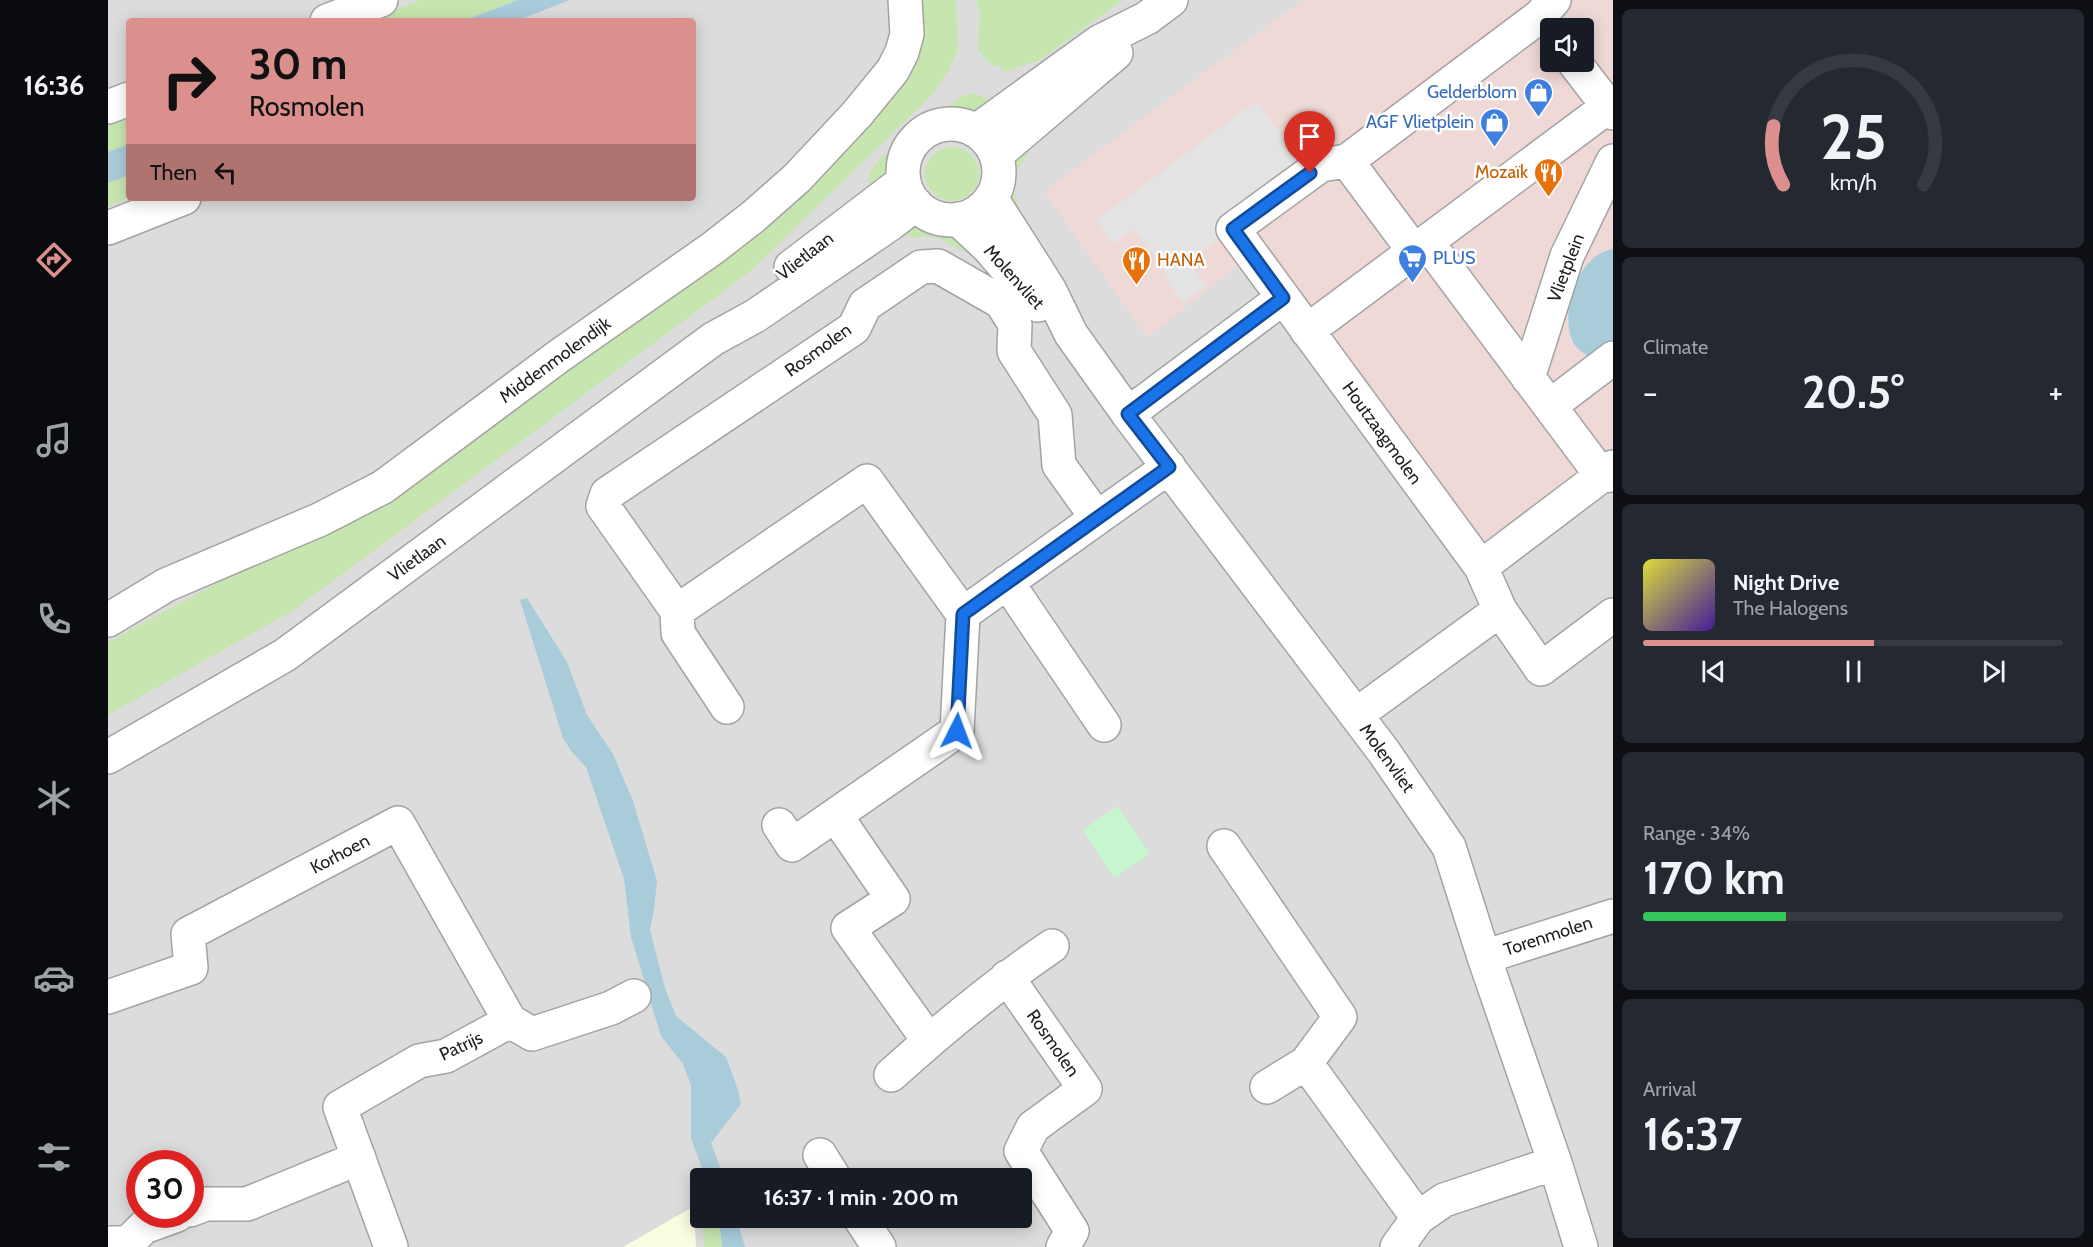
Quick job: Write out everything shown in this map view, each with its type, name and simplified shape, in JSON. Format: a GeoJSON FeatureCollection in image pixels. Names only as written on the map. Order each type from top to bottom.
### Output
{"type":"FeatureCollection","features":[{"type":"Feature","properties":{"kind":"street"},"geometry":{"type":"LineString","coordinates":[[335,18],[381,0]]}},
{"type":"Feature","properties":{"kind":"street","name":"Middenmolendijk"},"geometry":{"type":"LineString","coordinates":[[108,620],[166,585],[321,519],[383,487],[559,356],[713,248],[797,178],[857,114],[893,69],[902,52],[907,34],[905,0]]}},
{"type":"Feature","properties":{"kind":"street"},"geometry":{"type":"LineString","coordinates":[[986,143],[1113,56],[1159,9]]}},
{"type":"Feature","properties":{"kind":"street"},"geometry":{"type":"LineString","coordinates":[[1481,567],[1609,473],[1550,406],[1420,247],[1334,163],[1498,48],[1545,12]]}},
{"type":"Feature","properties":{"kind":"street"},"geometry":{"type":"LineString","coordinates":[[1307,331],[1611,108],[1582,72]]}},
{"type":"Feature","properties":{"kind":"street"},"geometry":{"type":"LineString","coordinates":[[953,124],[965,126],[986,143],[998,164],[998,182],[991,198],[977,212],[958,219],[946,220],[935,217],[910,193],[904,169],[911,146],[929,130],[953,124]]}},
{"type":"Feature","properties":{"kind":"street","name":"Vlietplein"},"geometry":{"type":"LineString","coordinates":[[1528,378],[1567,256],[1613,161]]}},
{"type":"Feature","properties":{"kind":"street","name":"Houtzaagmolen"},"geometry":{"type":"LineString","coordinates":[[1334,163],[1233,229],[1481,567],[1500,610],[1541,669],[1613,615]]}},
{"type":"Feature","properties":{"kind":"street","name":"Vlietlaan"},"geometry":{"type":"LineString","coordinates":[[108,757],[285,655],[713,339],[745,302],[910,193]]}},
{"type":"Feature","properties":{"kind":"street","name":"Molenvliet"},"geometry":{"type":"LineString","coordinates":[[991,198],[1049,289],[1071,334],[1128,414],[1384,752],[1449,847],[1581,1247]]}},
{"type":"Feature","properties":{"kind":"street"},"geometry":{"type":"LineString","coordinates":[[108,228],[176,201]]}},
{"type":"Feature","properties":{"kind":"street","name":"Molenvliet"},"geometry":{"type":"LineString","coordinates":[[958,219],[988,247],[1036,303],[1071,334]]}},
{"type":"Feature","properties":{"kind":"street","name":"Rosmolen"},"geometry":{"type":"LineString","coordinates":[[727,707],[678,633],[677,610],[603,506],[607,494],[854,328],[865,305],[921,267],[938,266],[1001,302],[1015,324],[1014,351],[1055,415],[1059,465],[1097,518]]}},
{"type":"Feature","properties":{"kind":"street"},"geometry":{"type":"LineString","coordinates":[[1128,414],[1283,298]]}},
{"type":"Feature","properties":{"kind":"street"},"geometry":{"type":"LineString","coordinates":[[1550,406],[1613,358]]}},
{"type":"Feature","properties":{"kind":"street"},"geometry":{"type":"LineString","coordinates":[[963,614],[1169,467]]}},
{"type":"Feature","properties":{"kind":"street"},"geometry":{"type":"LineString","coordinates":[[677,610],[867,481],[963,614],[957,731],[792,845],[779,825]]}},
{"type":"Feature","properties":{"kind":"street"},"geometry":{"type":"LineString","coordinates":[[1007,582],[1104,725]]}},
{"type":"Feature","properties":{"kind":"street"},"geometry":{"type":"LineString","coordinates":[[1356,715],[1500,610]]}},
{"type":"Feature","properties":{"kind":"street"},"geometry":{"type":"LineString","coordinates":[[836,816],[893,898],[848,928],[929,1041]]}},
{"type":"Feature","properties":{"kind":"street","name":"Korhoen"},"geometry":{"type":"LineString","coordinates":[[108,997],[191,968],[188,934],[398,823],[510,1021]]}},
{"type":"Feature","properties":{"kind":"street"},"geometry":{"type":"LineString","coordinates":[[1224,846],[1340,1017],[1306,1063],[1267,1087]]}},
{"type":"Feature","properties":{"kind":"street","name":"Torenmolen"},"geometry":{"type":"LineString","coordinates":[[1484,957],[1613,916]]}},
{"type":"Feature","properties":{"kind":"street"},"geometry":{"type":"LineString","coordinates":[[891,1076],[929,1041],[1007,977],[1052,946]]}},
{"type":"Feature","properties":{"kind":"street","name":"Rosmolen"},"geometry":{"type":"LineString","coordinates":[[1007,977],[1085,1089],[1033,1127],[1022,1151],[1072,1232],[1063,1247]]}},
{"type":"Feature","properties":{"kind":"street"},"geometry":{"type":"LineString","coordinates":[[510,1021],[532,1034],[611,1008],[634,996]]}},
{"type":"Feature","properties":{"kind":"street","name":"Patrijs"},"geometry":{"type":"LineString","coordinates":[[390,1247],[340,1107],[418,1061],[446,1056],[510,1021]]}},
{"type":"Feature","properties":{"kind":"street"},"geometry":{"type":"LineString","coordinates":[[1306,1063],[1405,1239],[1444,1200],[1555,1163]]}},
{"type":"Feature","properties":{"kind":"street"},"geometry":{"type":"LineString","coordinates":[[204,1205],[247,1204],[359,1158]]}},
{"type":"Feature","properties":{"kind":"street"},"geometry":{"type":"LineString","coordinates":[[122,1244],[143,1228]]}},
{"type":"Feature","properties":{"kind":"street"},"geometry":{"type":"LineString","coordinates":[[867,1228],[879,1247]]}},
{"type":"Feature","properties":{"kind":"shaded area"},"geometry":{"type":"Polygon","coordinates":[[[108,0],[1613,0],[1613,1247],[108,1247],[108,0]]]}},
{"type":"Feature","properties":{"kind":"shaded area"},"geometry":{"type":"Polygon","coordinates":[[[1302,0],[1613,0],[1613,450],[1484,547],[1262,247],[1147,337],[1044,192],[1302,0]]]}},
{"type":"Feature","properties":{"kind":"shaded area"},"geometry":{"type":"Polygon","coordinates":[[[1257,101],[1310,173],[1188,261],[1206,286],[1183,303],[1165,278],[1168,275],[1134,229],[1113,244],[1096,220],[1257,101]]]}},
{"type":"Feature","properties":{"kind":"shaded area"},"geometry":{"type":"Polygon","coordinates":[[[690,1210],[690,1228],[695,1228],[696,1247],[623,1247],[690,1210]]]}},
{"type":"Feature","properties":{"kind":"green space"},"geometry":{"type":"Polygon","coordinates":[[[420,0],[518,0],[471,18],[375,18],[420,0]]]}},
{"type":"Feature","properties":{"kind":"green space"},"geometry":{"type":"Polygon","coordinates":[[[915,0],[956,0],[958,49],[948,71],[933,94],[752,270],[294,610],[108,715],[108,642],[315,530],[839,143],[915,0]]]}},
{"type":"Feature","properties":{"kind":"green space"},"geometry":{"type":"Polygon","coordinates":[[[976,0],[1123,0],[1040,60],[1004,72],[998,65],[993,67],[978,50],[980,14],[976,0]]]}},
{"type":"Feature","properties":{"kind":"green space"},"geometry":{"type":"Polygon","coordinates":[[[973,93],[987,98],[995,108],[975,119],[954,116],[944,118],[940,111],[965,95],[973,93]]]}},
{"type":"Feature","properties":{"kind":"green space"},"geometry":{"type":"Polygon","coordinates":[[[126,114],[126,145],[108,152],[108,121],[126,114]]]}},
{"type":"Feature","properties":{"kind":"green space"},"geometry":{"type":"Polygon","coordinates":[[[896,144],[901,149],[888,180],[869,189],[868,182],[872,169],[896,144]]]}},
{"type":"Feature","properties":{"kind":"green space"},"geometry":{"type":"Polygon","coordinates":[[[947,147],[957,147],[967,151],[975,159],[979,174],[975,189],[967,197],[957,201],[947,201],[937,197],[929,189],[925,179],[925,169],[929,159],[937,151],[947,147]]]}},
{"type":"Feature","properties":{"kind":"green space"},"geometry":{"type":"Polygon","coordinates":[[[1029,147],[1014,182],[1019,215],[1004,196],[1012,161],[1029,147]]]}},
{"type":"Feature","properties":{"kind":"green space"},"geometry":{"type":"Polygon","coordinates":[[[126,176],[126,199],[108,207],[108,183],[126,176]]]}},
{"type":"Feature","properties":{"kind":"green space"},"geometry":{"type":"Polygon","coordinates":[[[915,224],[953,232],[973,252],[963,252],[937,238],[910,237],[903,234],[915,224]]]}},
{"type":"Feature","properties":{"kind":"green space"},"geometry":{"type":"Polygon","coordinates":[[[1118,806],[1150,854],[1114,878],[1083,830],[1118,806]]]}},
{"type":"Feature","properties":{"kind":"green space"},"geometry":{"type":"Polygon","coordinates":[[[703,1228],[720,1228],[722,1247],[704,1247],[703,1228]]]}},
{"type":"Feature","properties":{"kind":"water"},"geometry":{"type":"Polygon","coordinates":[[[518,0],[570,0],[524,18],[471,18],[518,0]]]}},
{"type":"Feature","properties":{"kind":"water"},"geometry":{"type":"Polygon","coordinates":[[[126,145],[126,176],[108,183],[108,152],[126,145]]]}},
{"type":"Feature","properties":{"kind":"water"},"geometry":{"type":"Polygon","coordinates":[[[1613,249],[1613,347],[1590,357],[1580,351],[1573,342],[1569,330],[1570,301],[1581,273],[1590,261],[1601,253],[1613,249]]]}},
{"type":"Feature","properties":{"kind":"water"},"geometry":{"type":"Polygon","coordinates":[[[527,598],[567,662],[587,715],[613,754],[633,801],[657,881],[650,930],[665,988],[676,1016],[726,1057],[738,1090],[741,1104],[711,1143],[720,1168],[702,1168],[691,1138],[691,1085],[683,1064],[661,1036],[631,937],[624,879],[586,767],[571,751],[563,738],[520,600],[527,598]]]}},
{"type":"Feature","properties":{"kind":"water"},"geometry":{"type":"Polygon","coordinates":[[[720,1228],[739,1228],[745,1247],[722,1247],[720,1228]]]}},
{"type":"Feature","properties":{"kind":"place","name":"Gelderblom"},"geometry":{"type":"Point","coordinates":[1538,118]}},
{"type":"Feature","properties":{"kind":"place","name":"AGF Vlietplein"},"geometry":{"type":"Point","coordinates":[1495,148]}},
{"type":"Feature","properties":{"kind":"place","name":"Mozaïk"},"geometry":{"type":"Point","coordinates":[1549,198]}},
{"type":"Feature","properties":{"kind":"place","name":"PLUS"},"geometry":{"type":"Point","coordinates":[1412,284]}},
{"type":"Feature","properties":{"kind":"place","name":"HANA"},"geometry":{"type":"Point","coordinates":[1136,286]}},
{"type":"Feature","properties":{"kind":"route"},"geometry":{"type":"LineString","coordinates":[[957,731],[963,614],[1169,467],[1128,414],[1283,298],[1233,229],[1310,173]]}}]}
